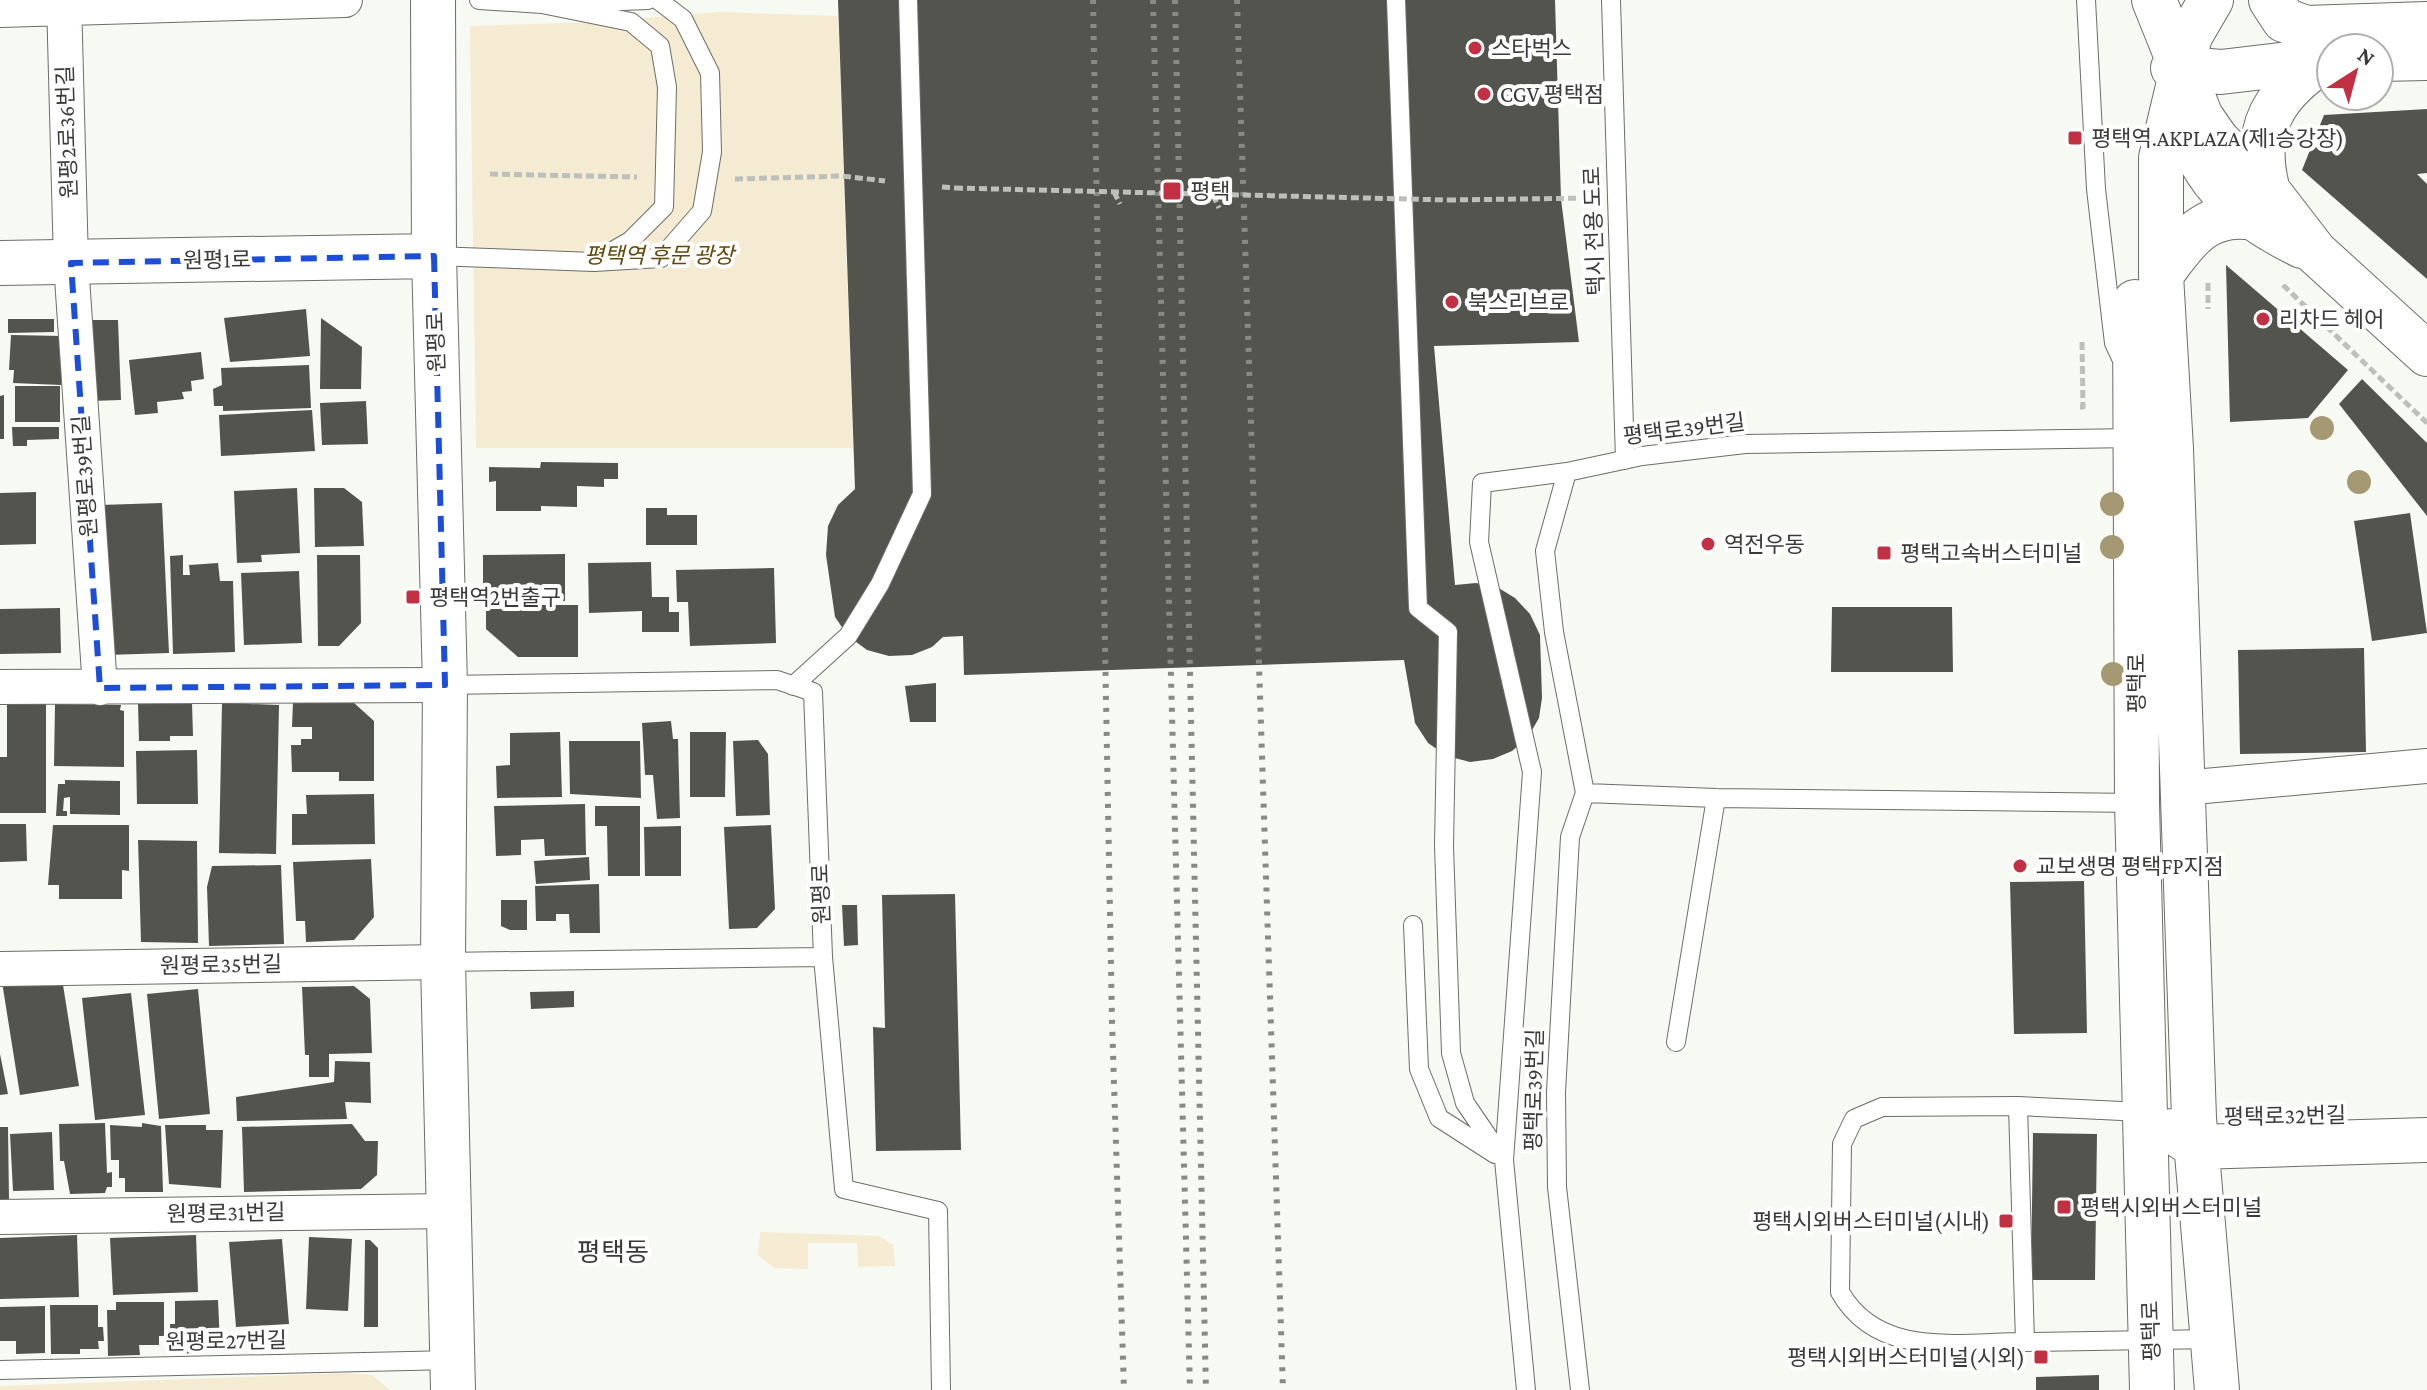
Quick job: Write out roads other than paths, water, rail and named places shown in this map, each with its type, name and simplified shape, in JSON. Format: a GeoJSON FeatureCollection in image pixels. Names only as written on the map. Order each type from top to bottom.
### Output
{"type":"FeatureCollection","features":[{"type":"Feature","properties":{"kind":"street"},"geometry":{"type":"LineString","coordinates":[[0,10],[64,4],[345,0]]}},
{"type":"Feature","properties":{"kind":"street","name":"원평로"},"geometry":{"type":"LineString","coordinates":[[433,0],[434,256],[445,685],[443,962],[453,1375]]}},
{"type":"Feature","properties":{"kind":"street"},"geometry":{"type":"LineString","coordinates":[[2125,0],[2191,83]]}},
{"type":"Feature","properties":{"kind":"street"},"geometry":{"type":"LineString","coordinates":[[2154,0],[2191,83]]}},
{"type":"Feature","properties":{"kind":"street"},"geometry":{"type":"LineString","coordinates":[[2191,0],[2182,32],[2201,117],[2258,204],[2427,354]]}},
{"type":"Feature","properties":{"kind":"street"},"geometry":{"type":"LineString","coordinates":[[2191,83],[2190,36],[2211,0]]}},
{"type":"Feature","properties":{"kind":"street"},"geometry":{"type":"LineString","coordinates":[[2271,0],[2284,20],[2306,28],[2427,24]]}},
{"type":"Feature","properties":{"kind":"street","name":"원평2로36번길"},"geometry":{"type":"LineString","coordinates":[[64,4],[71,263]]}},
{"type":"Feature","properties":{"kind":"street"},"geometry":{"type":"LineString","coordinates":[[2395,59],[2427,58]]}},
{"type":"Feature","properties":{"kind":"street"},"geometry":{"type":"LineString","coordinates":[[2191,83],[2315,61]]}},
{"type":"Feature","properties":{"kind":"street"},"geometry":{"type":"LineString","coordinates":[[2258,204],[2261,149],[2277,102],[2298,77],[2315,67]]}},
{"type":"Feature","properties":{"kind":"street","name":"평택로"},"geometry":{"type":"LineString","coordinates":[[2152,1390],[2137,803],[2135,158],[2151,102],[2191,83]]}},
{"type":"Feature","properties":{"kind":"street","name":"평택로"},"geometry":{"type":"LineString","coordinates":[[2191,83],[2161,158],[2161,275],[2195,1132],[2217,1390]]}},
{"type":"Feature","properties":{"kind":"street"},"geometry":{"type":"LineString","coordinates":[[2161,275],[2189,238],[2212,221],[2258,204]]}},
{"type":"Feature","properties":{"kind":"street","name":"원평1로"},"geometry":{"type":"LineString","coordinates":[[0,263],[434,256]]}},
{"type":"Feature","properties":{"kind":"street","name":"원평로39번길"},"geometry":{"type":"LineString","coordinates":[[71,263],[100,688]]}},
{"type":"Feature","properties":{"kind":"street"},"geometry":{"type":"LineString","coordinates":[[0,687],[445,685]]}},
{"type":"Feature","properties":{"kind":"street"},"geometry":{"type":"LineString","coordinates":[[2183,788],[2427,766]]}},
{"type":"Feature","properties":{"kind":"street","name":"원평로35번길"},"geometry":{"type":"LineString","coordinates":[[0,969],[443,962]]}},
{"type":"Feature","properties":{"kind":"street","name":"평택로32번길"},"geometry":{"type":"LineString","coordinates":[[2143,1112],[2195,1132],[2427,1113]]}},
{"type":"Feature","properties":{"kind":"street"},"geometry":{"type":"LineString","coordinates":[[2195,1132],[2427,1140]]}},
{"type":"Feature","properties":{"kind":"street","name":"원평로31번길"},"geometry":{"type":"LineString","coordinates":[[0,1217],[451,1211]]}},
{"type":"Feature","properties":{"kind":"lane"},"geometry":{"type":"LineString","coordinates":[[479,0],[542,4],[648,0]]}},
{"type":"Feature","properties":{"kind":"lane"},"geometry":{"type":"LineString","coordinates":[[445,685],[777,680],[793,686],[848,636],[880,584],[922,494],[908,0]]}},
{"type":"Feature","properties":{"kind":"lane"},"geometry":{"type":"LineString","coordinates":[[1396,0],[1418,608],[1448,632],[1444,846],[1451,1053],[1465,1103],[1504,1160]]}},
{"type":"Feature","properties":{"kind":"lane","name":"택시 전용 도로"},"geometry":{"type":"LineString","coordinates":[[1611,0],[1625,460]]}},
{"type":"Feature","properties":{"kind":"lane"},"geometry":{"type":"LineString","coordinates":[[2086,0],[2096,189],[2114,343],[2136,393]]}},
{"type":"Feature","properties":{"kind":"lane"},"geometry":{"type":"LineString","coordinates":[[434,256],[594,262],[661,258],[702,211],[712,152],[710,73],[683,19],[668,3]]}},
{"type":"Feature","properties":{"kind":"lane"},"geometry":{"type":"LineString","coordinates":[[542,4],[631,22],[660,46],[667,87],[664,207],[630,241],[594,262]]}},
{"type":"Feature","properties":{"kind":"lane","name":"평택로39번길"},"geometry":{"type":"LineString","coordinates":[[1580,1390],[1557,1187],[1556,1092],[1570,837],[1585,793],[1554,632],[1545,551],[1567,472],[1625,460],[1745,444],[2136,438]]}},
{"type":"Feature","properties":{"kind":"lane"},"geometry":{"type":"LineString","coordinates":[[1526,1390],[1504,1160],[1532,772],[1479,542],[1482,483],[1567,472]]}},
{"type":"Feature","properties":{"kind":"lane","name":"원평로"},"geometry":{"type":"LineString","coordinates":[[793,686],[813,692],[823,957],[844,1189],[938,1211],[941,1390]]}},
{"type":"Feature","properties":{"kind":"lane"},"geometry":{"type":"LineString","coordinates":[[1585,793],[1716,798],[2137,803]]}},
{"type":"Feature","properties":{"kind":"lane"},"geometry":{"type":"LineString","coordinates":[[1676,1042],[1716,798]]}},
{"type":"Feature","properties":{"kind":"lane"},"geometry":{"type":"LineString","coordinates":[[1413,925],[1419,1069],[1439,1118],[1504,1160]]}},
{"type":"Feature","properties":{"kind":"lane"},"geometry":{"type":"LineString","coordinates":[[443,962],[823,957]]}},
{"type":"Feature","properties":{"kind":"lane"},"geometry":{"type":"LineString","coordinates":[[2018,1106],[2025,1342]]}},
{"type":"Feature","properties":{"kind":"lane"},"geometry":{"type":"LineString","coordinates":[[2143,1112],[2018,1106],[1882,1107],[1854,1119],[1842,1144],[1840,1292],[1851,1312],[1906,1342],[2214,1339]]}},
{"type":"Feature","properties":{"kind":"lane","name":"원평로27번길"},"geometry":{"type":"LineString","coordinates":[[0,1370],[453,1375]]}},
{"type":"Feature","properties":{"kind":"railway"},"geometry":{"type":"LineString","coordinates":[[1093,0],[1112,1021],[1124,1390]]}},
{"type":"Feature","properties":{"kind":"railway"},"geometry":{"type":"LineString","coordinates":[[1153,0],[1190,1390]]}},
{"type":"Feature","properties":{"kind":"railway"},"geometry":{"type":"LineString","coordinates":[[1175,0],[1206,1390]]}},
{"type":"Feature","properties":{"kind":"railway"},"geometry":{"type":"LineString","coordinates":[[1237,0],[1283,1390]]}},
{"type":"Feature","properties":{"kind":"place","name":"스타벅스"},"geometry":{"type":"Point","coordinates":[1475,48]}},
{"type":"Feature","properties":{"kind":"place","name":"CGV 평택점"},"geometry":{"type":"Point","coordinates":[1484,94]}},
{"type":"Feature","properties":{"kind":"place","name":"평택역.AKPLAZA(제1승강장)"},"geometry":{"type":"Point","coordinates":[2075,138]}},
{"type":"Feature","properties":{"kind":"place","name":"평택"},"geometry":{"type":"Point","coordinates":[1172,191]}},
{"type":"Feature","properties":{"kind":"place","name":"북스리브로"},"geometry":{"type":"Point","coordinates":[1452,302]}},
{"type":"Feature","properties":{"kind":"place","name":"리차드 헤어"},"geometry":{"type":"Point","coordinates":[2263,319]}},
{"type":"Feature","properties":{"kind":"place","name":"역전우동"},"geometry":{"type":"Point","coordinates":[1708,544]}},
{"type":"Feature","properties":{"kind":"place","name":"평택고속버스터미널"},"geometry":{"type":"Point","coordinates":[1884,553]}},
{"type":"Feature","properties":{"kind":"place","name":"평택역2번출구"},"geometry":{"type":"Point","coordinates":[413,597]}},
{"type":"Feature","properties":{"kind":"place","name":"교보생명 평택FP지점"},"geometry":{"type":"Point","coordinates":[2020,866]}},
{"type":"Feature","properties":{"kind":"place","name":"평택시외버스터미널"},"geometry":{"type":"Point","coordinates":[2064,1207]}},
{"type":"Feature","properties":{"kind":"place","name":"평택시외버스터미널(시내)"},"geometry":{"type":"Point","coordinates":[2006,1221]}},
{"type":"Feature","properties":{"kind":"place","name":"평택시외버스터미널(시외)"},"geometry":{"type":"Point","coordinates":[2041,1357]}},
{"type":"Feature","properties":{"kind":"district","name":"평택동"},"geometry":{"type":"Point","coordinates":[613,1252]}},
{"type":"Feature","properties":{"kind":"park label","name":"평택역 후문 광장"},"geometry":{"type":"Point","coordinates":[659,255]}}]}
